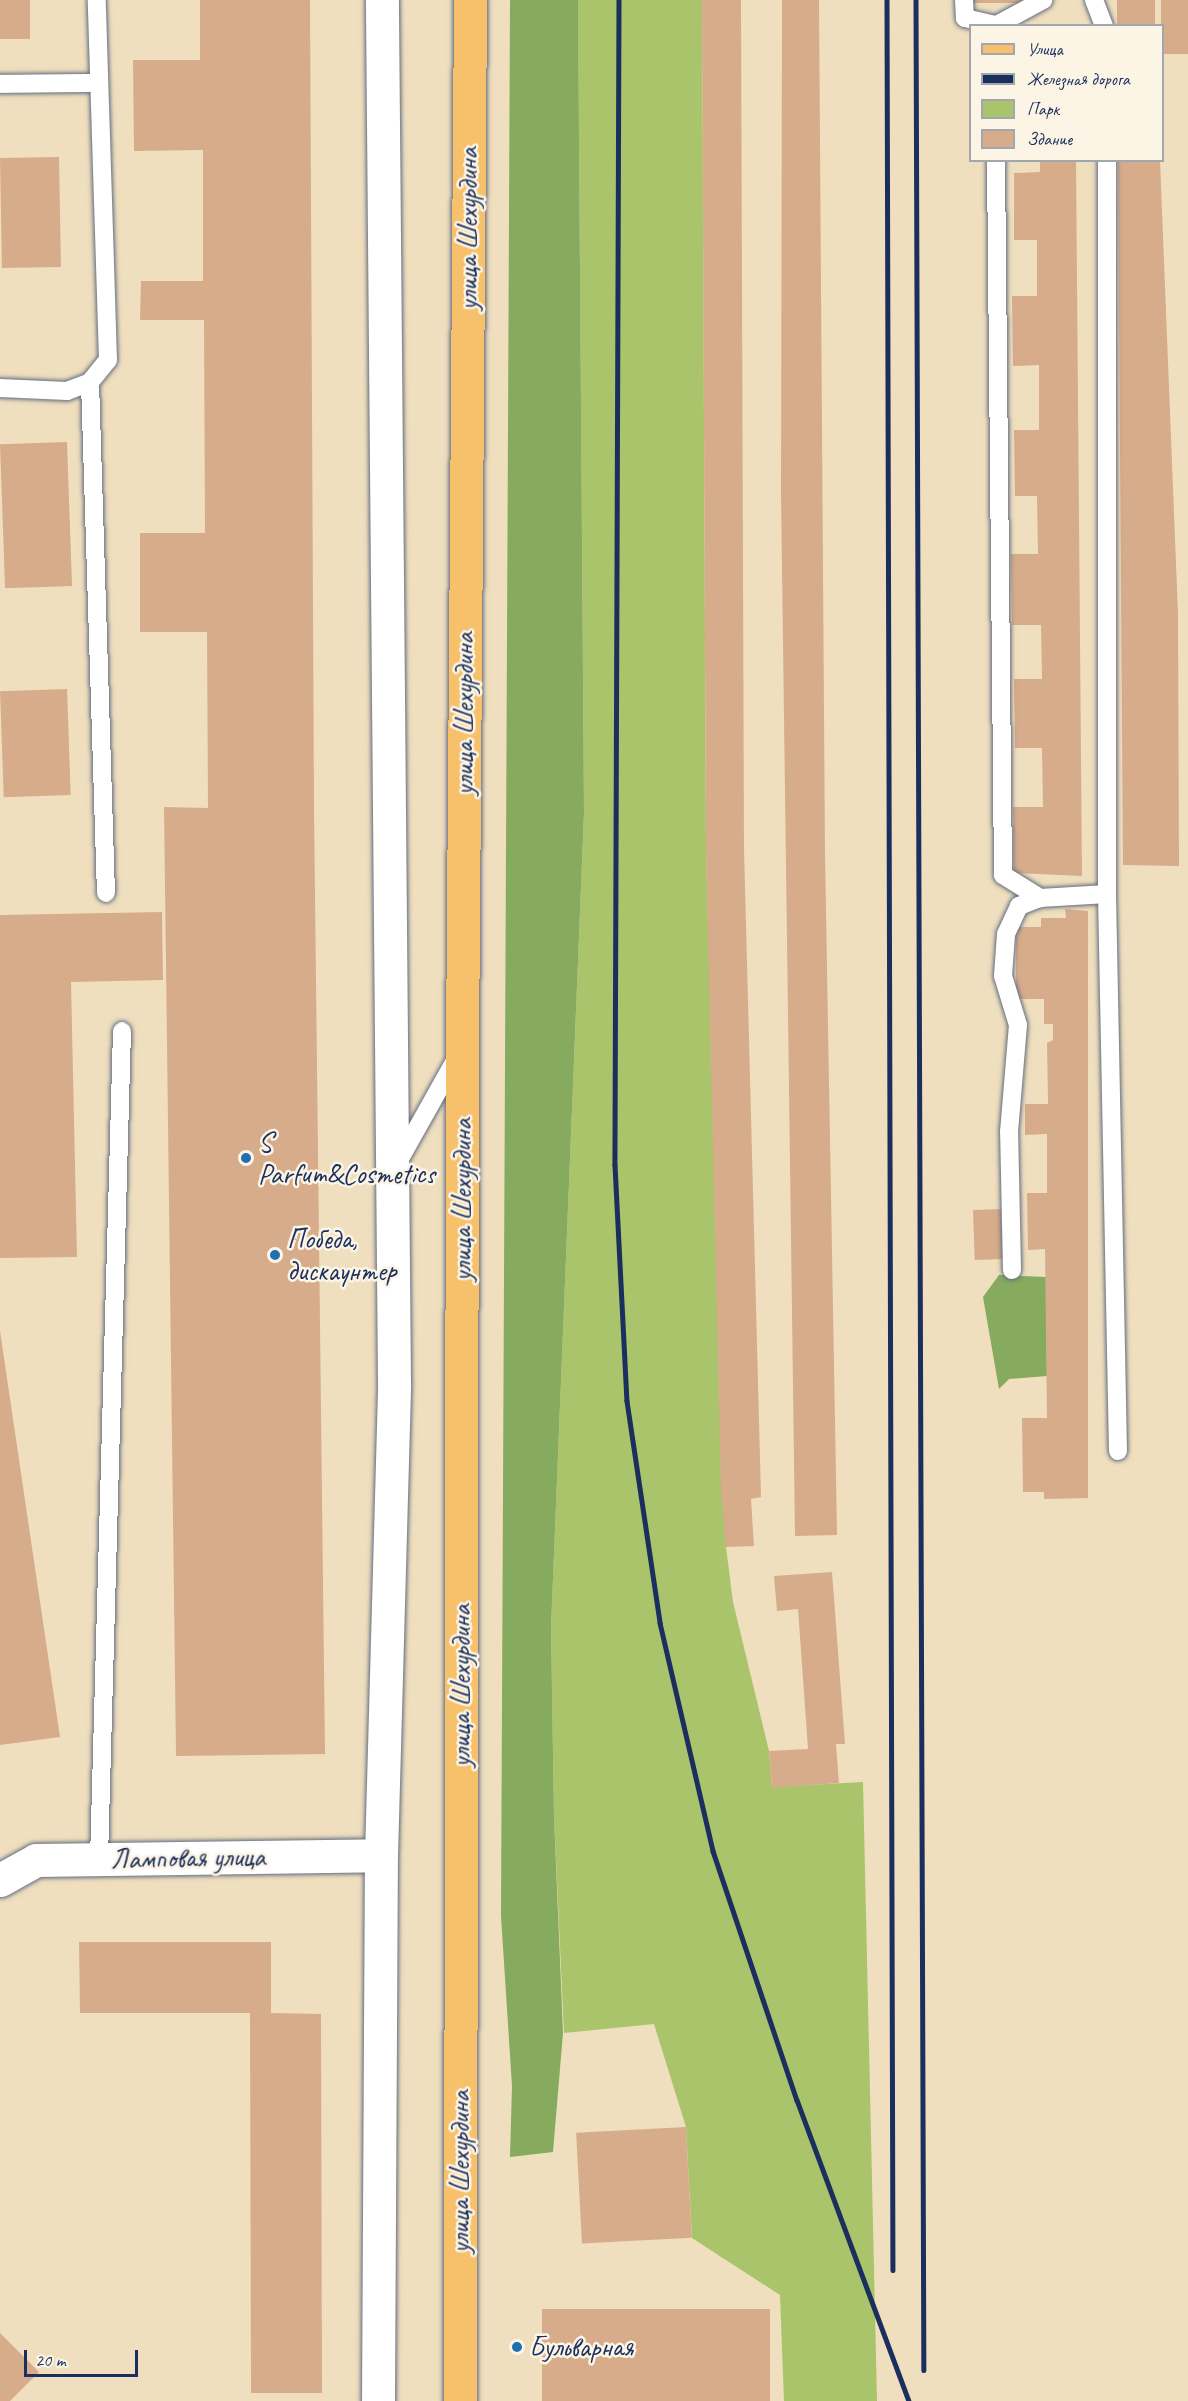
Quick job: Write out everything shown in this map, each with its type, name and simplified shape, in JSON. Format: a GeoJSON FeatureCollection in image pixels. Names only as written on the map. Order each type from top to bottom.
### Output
{"type":"FeatureCollection","features":[{"type":"Feature","properties":{"kind":"main road","name":"улица Шехурдина"},"geometry":{"type":"LineString","coordinates":[[460,2401],[462,1047],[470,0]]}},
{"type":"Feature","properties":{"kind":"street"},"geometry":{"type":"LineString","coordinates":[[378,2401],[381,1855],[394,1384],[394,1171],[382,0]]}},
{"type":"Feature","properties":{"kind":"street","name":"Ламповая улица"},"geometry":{"type":"LineString","coordinates":[[0,1880],[36,1860],[381,1855]]}},
{"type":"Feature","properties":{"kind":"lane"},"geometry":{"type":"LineString","coordinates":[[0,388],[67,391],[90,382],[108,360],[97,0]]}},
{"type":"Feature","properties":{"kind":"lane"},"geometry":{"type":"LineString","coordinates":[[964,0],[965,18],[991,24]]}},
{"type":"Feature","properties":{"kind":"lane"},"geometry":{"type":"LineString","coordinates":[[997,24],[1042,4],[1043,0]]}},
{"type":"Feature","properties":{"kind":"lane"},"geometry":{"type":"LineString","coordinates":[[1094,0],[1103,24]]}},
{"type":"Feature","properties":{"kind":"lane"},"geometry":{"type":"LineString","coordinates":[[0,84],[99,83]]}},
{"type":"Feature","properties":{"kind":"lane"},"geometry":{"type":"LineString","coordinates":[[996,162],[1003,875],[1040,898]]}},
{"type":"Feature","properties":{"kind":"lane"},"geometry":{"type":"LineString","coordinates":[[1107,162],[1107,894],[1118,1451]]}},
{"type":"Feature","properties":{"kind":"lane"},"geometry":{"type":"LineString","coordinates":[[90,382],[106,893]]}},
{"type":"Feature","properties":{"kind":"lane"},"geometry":{"type":"LineString","coordinates":[[1012,1270],[1009,1132],[1018,1025],[1003,976],[1006,934],[1019,906],[1040,898],[1107,894]]}},
{"type":"Feature","properties":{"kind":"lane"},"geometry":{"type":"LineString","coordinates":[[99,1859],[122,1030]]}},
{"type":"Feature","properties":{"kind":"lane"},"geometry":{"type":"LineString","coordinates":[[394,1171],[462,1047]]}},
{"type":"Feature","properties":{"kind":"green space"},"geometry":{"type":"Polygon","coordinates":[[[510,0],[578,0],[584,813],[551,1628],[554,1816],[563,2033],[553,2152],[510,2157],[512,2086],[501,1916],[510,0]]]}},
{"type":"Feature","properties":{"kind":"green space"},"geometry":{"type":"Polygon","coordinates":[[[578,0],[702,0],[706,850],[726,1547],[733,1602],[769,1751],[772,1787],[863,1782],[877,2401],[784,2401],[780,2295],[692,2238],[686,2127],[654,2024],[564,2033],[554,1816],[551,1628],[584,813],[578,0]]]}},
{"type":"Feature","properties":{"kind":"green space"},"geometry":{"type":"Polygon","coordinates":[[[999,1275],[1046,1277],[1047,1376],[1009,1379],[999,1389],[983,1297],[999,1275]]]}},
{"type":"Feature","properties":{"kind":"building"},"geometry":{"type":"Polygon","coordinates":[[[0,0],[30,0],[30,39],[0,39],[0,0]]]}},
{"type":"Feature","properties":{"kind":"building"},"geometry":{"type":"Polygon","coordinates":[[[200,0],[310,0],[314,808],[325,1754],[176,1756],[164,807],[208,808],[207,632],[140,632],[140,533],[205,533],[204,320],[140,320],[141,281],[203,281],[203,150],[134,151],[133,60],[200,60],[200,0]]]}},
{"type":"Feature","properties":{"kind":"building"},"geometry":{"type":"Polygon","coordinates":[[[702,0],[741,0],[744,848],[761,1497],[751,1499],[754,1546],[726,1547],[721,1490],[706,850],[702,0]]]}},
{"type":"Feature","properties":{"kind":"building"},"geometry":{"type":"Polygon","coordinates":[[[782,0],[819,0],[825,854],[837,1535],[795,1536],[781,494],[782,0]]]}},
{"type":"Feature","properties":{"kind":"building"},"geometry":{"type":"Polygon","coordinates":[[[971,0],[1029,0],[1029,3],[971,3],[971,0]]]}},
{"type":"Feature","properties":{"kind":"building"},"geometry":{"type":"Polygon","coordinates":[[[1117,0],[1155,0],[1155,24],[1117,24],[1117,0]]]}},
{"type":"Feature","properties":{"kind":"building"},"geometry":{"type":"Polygon","coordinates":[[[1161,0],[1188,0],[1188,54],[1164,54],[1164,24],[1161,24],[1161,0]]]}},
{"type":"Feature","properties":{"kind":"building"},"geometry":{"type":"Polygon","coordinates":[[[59,157],[61,267],[2,268],[0,158],[59,157]]]}},
{"type":"Feature","properties":{"kind":"building"},"geometry":{"type":"Polygon","coordinates":[[[1040,162],[1076,162],[1082,876],[1014,873],[1013,807],[1043,807],[1042,748],[1015,748],[1014,679],[1042,679],[1041,625],[1012,625],[1011,554],[1038,554],[1037,496],[1015,496],[1014,430],[1039,430],[1039,365],[1013,366],[1012,296],[1037,296],[1037,240],[1014,240],[1014,173],[1040,172],[1040,162]]]}},
{"type":"Feature","properties":{"kind":"building"},"geometry":{"type":"Polygon","coordinates":[[[1118,162],[1160,162],[1178,614],[1179,866],[1123,865],[1118,162]]]}},
{"type":"Feature","properties":{"kind":"building"},"geometry":{"type":"Polygon","coordinates":[[[67,442],[72,586],[5,588],[0,444],[67,442]]]}},
{"type":"Feature","properties":{"kind":"building"},"geometry":{"type":"Polygon","coordinates":[[[67,689],[71,795],[4,797],[0,691],[67,689]]]}},
{"type":"Feature","properties":{"kind":"building"},"geometry":{"type":"Polygon","coordinates":[[[1065,909],[1088,911],[1088,1498],[1044,1499],[1044,1492],[1023,1492],[1022,1418],[1047,1418],[1045,1249],[1028,1250],[1027,1193],[1047,1193],[1047,1134],[1025,1135],[1025,1104],[1048,1104],[1047,1043],[1053,1040],[1053,1024],[1044,1024],[1044,999],[1016,999],[1016,927],[1041,927],[1041,918],[1066,918],[1065,909]]]}},
{"type":"Feature","properties":{"kind":"building"},"geometry":{"type":"Polygon","coordinates":[[[162,912],[163,980],[71,982],[77,1257],[0,1258],[0,915],[162,912]]]}},
{"type":"Feature","properties":{"kind":"building"},"geometry":{"type":"Polygon","coordinates":[[[1001,1209],[1003,1259],[975,1260],[973,1210],[1001,1209]]]}},
{"type":"Feature","properties":{"kind":"building"},"geometry":{"type":"Polygon","coordinates":[[[0,1331],[60,1737],[0,1745],[0,1331]]]}},
{"type":"Feature","properties":{"kind":"building"},"geometry":{"type":"Polygon","coordinates":[[[832,1572],[845,1744],[836,1744],[839,1783],[772,1788],[769,1751],[808,1749],[798,1609],[777,1611],[774,1576],[832,1572]]]}},
{"type":"Feature","properties":{"kind":"building"},"geometry":{"type":"Polygon","coordinates":[[[79,1942],[271,1942],[271,2013],[321,2014],[322,2393],[251,2393],[250,2013],[80,2013],[79,1942]]]}},
{"type":"Feature","properties":{"kind":"building"},"geometry":{"type":"Polygon","coordinates":[[[686,2127],[692,2238],[582,2244],[576,2133],[686,2127]]]}},
{"type":"Feature","properties":{"kind":"building"},"geometry":{"type":"Polygon","coordinates":[[[542,2309],[770,2309],[770,2401],[542,2401],[542,2309]]]}},
{"type":"Feature","properties":{"kind":"building"},"geometry":{"type":"Polygon","coordinates":[[[0,2333],[39,2372],[10,2401],[0,2401],[0,2333]]]}},
{"type":"Feature","properties":{"kind":"railway"},"geometry":{"type":"LineString","coordinates":[[619,0],[615,1165],[627,1401],[660,1623],[713,1851],[797,2100],[909,2401]]}},
{"type":"Feature","properties":{"kind":"railway"},"geometry":{"type":"LineString","coordinates":[[887,0],[893,2270]]}},
{"type":"Feature","properties":{"kind":"railway"},"geometry":{"type":"LineString","coordinates":[[916,0],[924,2370]]}},
{"type":"Feature","properties":{"kind":"place","name":"S Parfum&Cosmetics"},"geometry":{"type":"Point","coordinates":[246,1158]}},
{"type":"Feature","properties":{"kind":"place","name":"Победа, дискаунтер"},"geometry":{"type":"Point","coordinates":[275,1255]}},
{"type":"Feature","properties":{"kind":"place","name":"Бульварная"},"geometry":{"type":"Point","coordinates":[517,2347]}}]}
